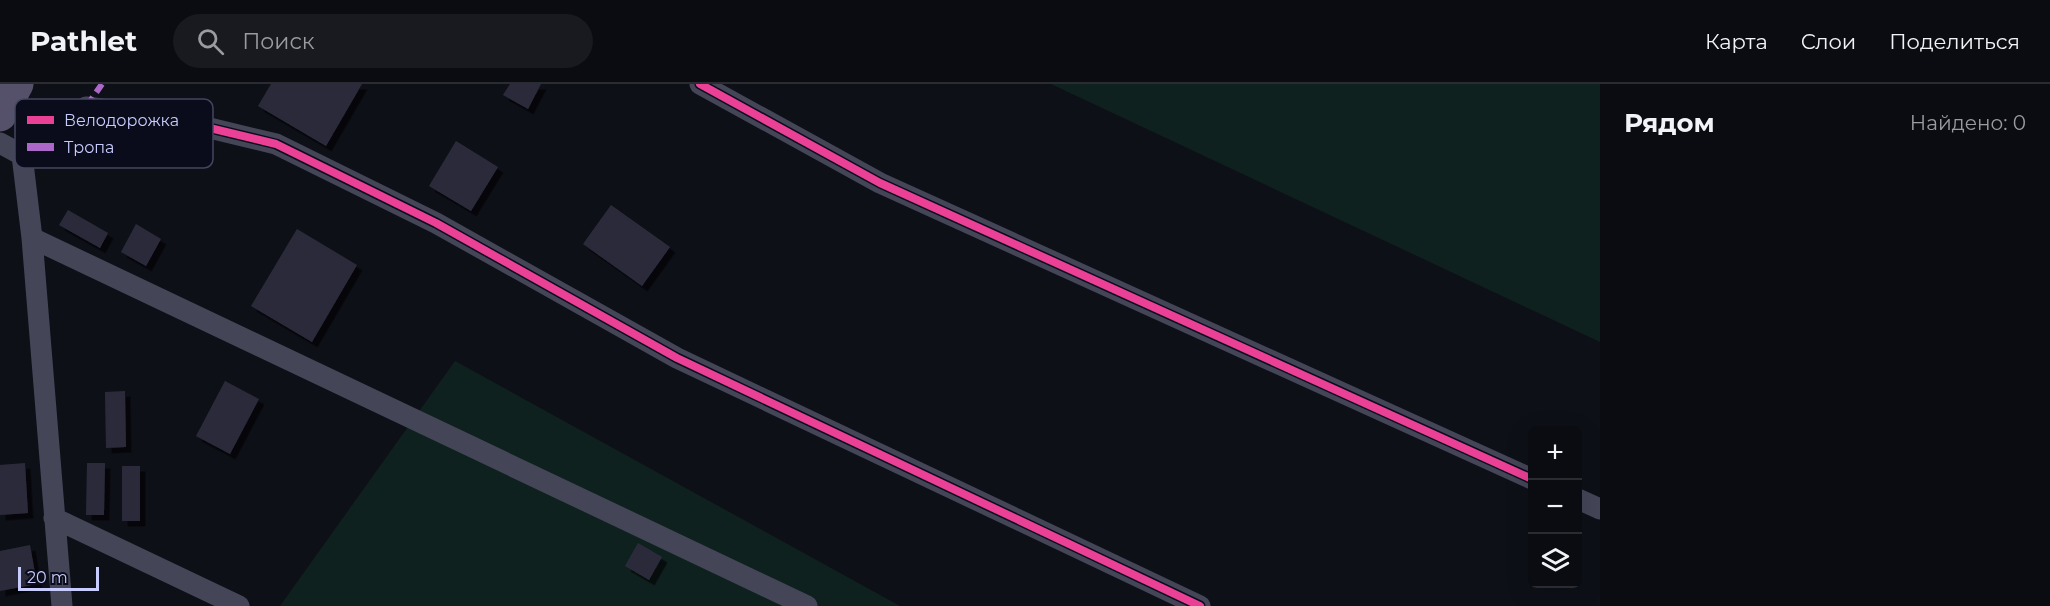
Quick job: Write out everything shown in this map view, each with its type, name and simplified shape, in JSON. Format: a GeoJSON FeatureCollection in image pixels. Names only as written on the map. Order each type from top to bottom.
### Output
{"type":"FeatureCollection","features":[{"type":"Feature","properties":{"kind":"main road"},"geometry":{"type":"LineString","coordinates":[[0,115],[17,84]]}},
{"type":"Feature","properties":{"kind":"street"},"geometry":{"type":"LineString","coordinates":[[700,84],[880,183],[1528,476]]}},
{"type":"Feature","properties":{"kind":"street"},"geometry":{"type":"LineString","coordinates":[[213,129],[276,144],[436,223],[676,358],[1200,606]]}},
{"type":"Feature","properties":{"kind":"street"},"geometry":{"type":"LineString","coordinates":[[0,143],[15,151]]}},
{"type":"Feature","properties":{"kind":"street"},"geometry":{"type":"LineString","coordinates":[[24,168],[32,238],[62,606]]}},
{"type":"Feature","properties":{"kind":"street"},"geometry":{"type":"LineString","coordinates":[[32,238],[807,606]]}},
{"type":"Feature","properties":{"kind":"street"},"geometry":{"type":"LineString","coordinates":[[1582,501],[1600,509]]}},
{"type":"Feature","properties":{"kind":"street"},"geometry":{"type":"LineString","coordinates":[[54,518],[240,606]]}},
{"type":"Feature","properties":{"kind":"green space"},"geometry":{"type":"Polygon","coordinates":[[[1051,84],[1600,84],[1600,342],[1051,84]]]}},
{"type":"Feature","properties":{"kind":"green space"},"geometry":{"type":"Polygon","coordinates":[[[455,361],[900,606],[280,606],[455,361]]]}},
{"type":"Feature","properties":{"kind":"building"},"geometry":{"type":"Polygon","coordinates":[[[271,84],[362,84],[326,146],[258,106],[271,84]]]}},
{"type":"Feature","properties":{"kind":"building"},"geometry":{"type":"Polygon","coordinates":[[[510,84],[541,84],[528,109],[503,95],[510,84]]]}},
{"type":"Feature","properties":{"kind":"building"},"geometry":{"type":"Polygon","coordinates":[[[456,141],[498,167],[471,211],[429,186],[456,141]]]}},
{"type":"Feature","properties":{"kind":"building"},"geometry":{"type":"Polygon","coordinates":[[[611,205],[670,247],[642,286],[583,244],[611,205]]]}},
{"type":"Feature","properties":{"kind":"building"},"geometry":{"type":"Polygon","coordinates":[[[68,210],[108,233],[100,248],[59,225],[68,210]]]}},
{"type":"Feature","properties":{"kind":"building"},"geometry":{"type":"Polygon","coordinates":[[[136,224],[161,239],[146,266],[121,252],[136,224]]]}},
{"type":"Feature","properties":{"kind":"building"},"geometry":{"type":"Polygon","coordinates":[[[297,229],[357,265],[312,342],[251,306],[297,229]]]}},
{"type":"Feature","properties":{"kind":"building"},"geometry":{"type":"Polygon","coordinates":[[[225,381],[259,399],[230,454],[196,436],[225,381]]]}},
{"type":"Feature","properties":{"kind":"building"},"geometry":{"type":"Polygon","coordinates":[[[125,391],[126,447],[106,448],[105,392],[125,391]]]}},
{"type":"Feature","properties":{"kind":"building"},"geometry":{"type":"Polygon","coordinates":[[[25,463],[28,513],[0,515],[0,465],[25,463]]]}},
{"type":"Feature","properties":{"kind":"building"},"geometry":{"type":"Polygon","coordinates":[[[87,463],[105,463],[104,515],[86,515],[87,463]]]}},
{"type":"Feature","properties":{"kind":"building"},"geometry":{"type":"Polygon","coordinates":[[[122,466],[140,466],[140,521],[122,521],[122,466]]]}},
{"type":"Feature","properties":{"kind":"building"},"geometry":{"type":"Polygon","coordinates":[[[638,543],[662,557],[649,580],[625,566],[638,543]]]}},
{"type":"Feature","properties":{"kind":"building"},"geometry":{"type":"Polygon","coordinates":[[[30,545],[37,584],[0,591],[0,551],[30,545]]]}},
{"type":"Feature","properties":{"kind":"marked path"},"geometry":{"type":"LineString","coordinates":[[92,99],[102,84]]}},
{"type":"Feature","properties":{"kind":"cycle path"},"geometry":{"type":"LineString","coordinates":[[700,84],[880,183],[1528,477]]}},
{"type":"Feature","properties":{"kind":"cycle path"},"geometry":{"type":"LineString","coordinates":[[213,129],[276,144],[436,223],[677,358],[1200,606]]}}]}
